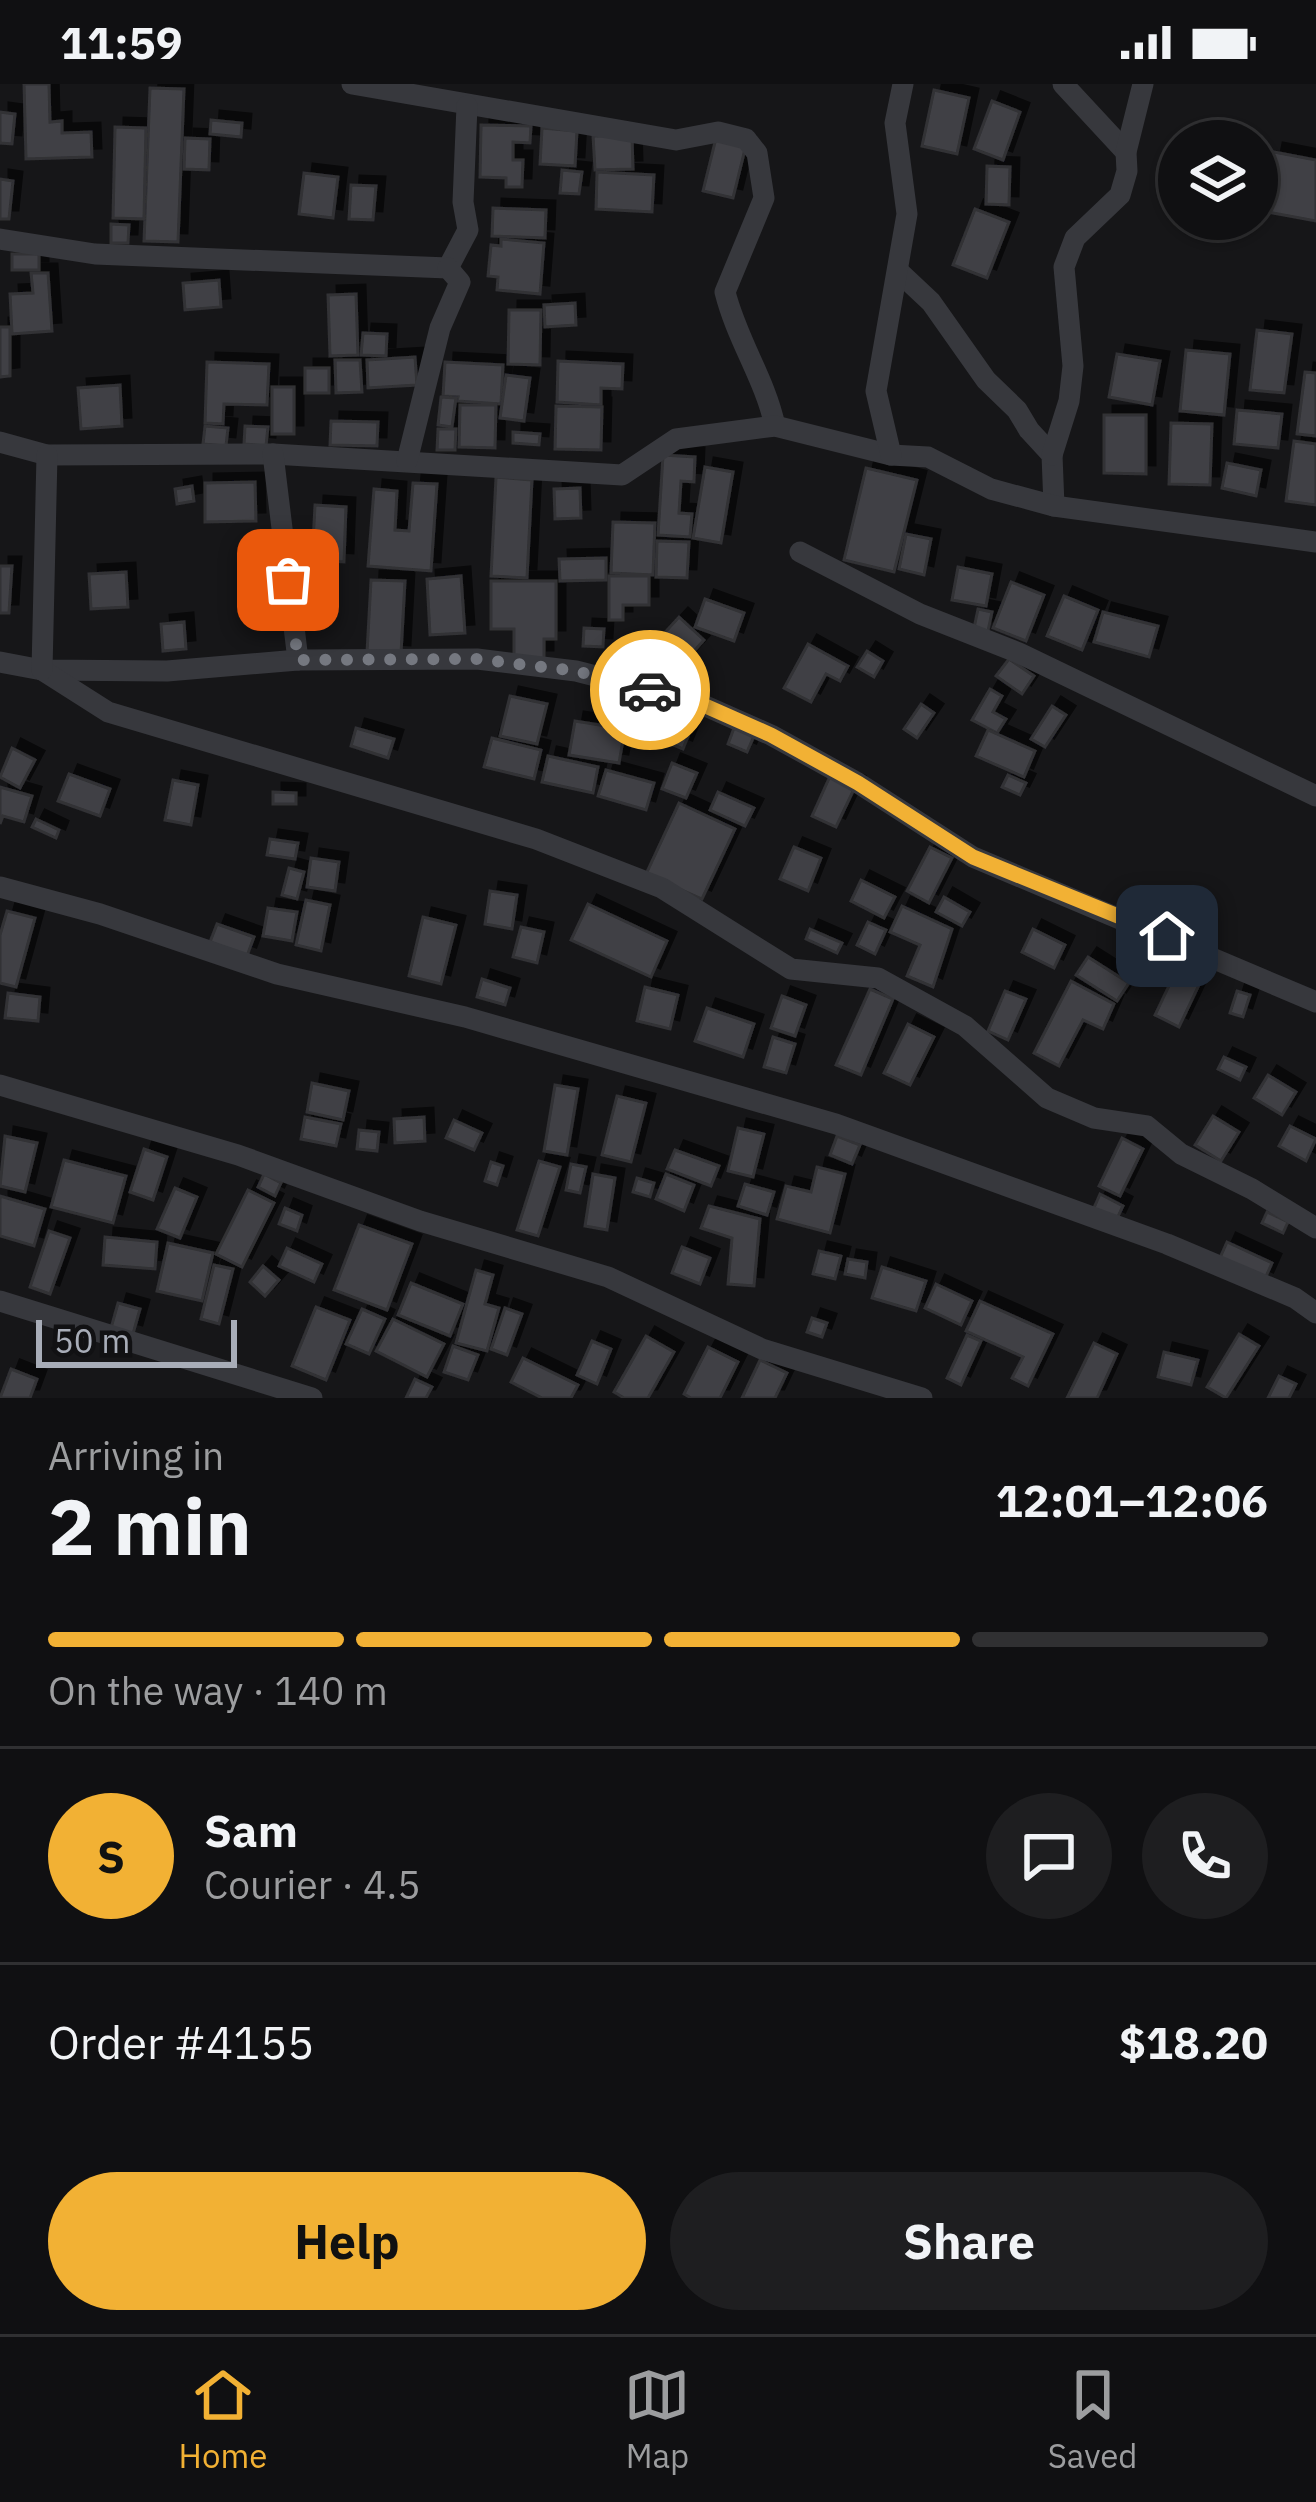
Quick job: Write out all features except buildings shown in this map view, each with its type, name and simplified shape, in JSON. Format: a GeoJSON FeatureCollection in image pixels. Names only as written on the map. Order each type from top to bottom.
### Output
{"type":"FeatureCollection","features":[{"type":"Feature","properties":{"kind":"street"},"geometry":{"type":"LineString","coordinates":[[352,84],[676,140],[718,132],[746,139],[757,153],[764,198],[725,292],[744,351],[768,392],[775,426]]}},
{"type":"Feature","properties":{"kind":"street"},"geometry":{"type":"LineString","coordinates":[[891,455],[876,391],[907,214],[895,123],[903,84]]}},
{"type":"Feature","properties":{"kind":"street"},"geometry":{"type":"LineString","coordinates":[[1063,84],[1126,152]]}},
{"type":"Feature","properties":{"kind":"street"},"geometry":{"type":"LineString","coordinates":[[1054,506],[1052,455],[1069,400],[1073,366],[1064,267],[1075,238],[1120,195],[1143,84]]}},
{"type":"Feature","properties":{"kind":"street"},"geometry":{"type":"LineString","coordinates":[[448,268],[468,230],[463,202],[467,106]]}},
{"type":"Feature","properties":{"kind":"street"},"geometry":{"type":"LineString","coordinates":[[0,239],[94,254],[448,268],[460,282],[440,328],[407,461]]}},
{"type":"Feature","properties":{"kind":"street"},"geometry":{"type":"LineString","coordinates":[[898,271],[931,302],[986,380],[1052,455]]}},
{"type":"Feature","properties":{"kind":"street"},"geometry":{"type":"LineString","coordinates":[[0,442],[47,455],[273,454],[622,475],[676,439],[775,426],[891,455],[928,457],[991,489],[1054,506],[1316,542]]}},
{"type":"Feature","properties":{"kind":"street"},"geometry":{"type":"LineString","coordinates":[[273,454],[298,660]]}},
{"type":"Feature","properties":{"kind":"street"},"geometry":{"type":"LineString","coordinates":[[42,670],[47,455]]}},
{"type":"Feature","properties":{"kind":"street"},"geometry":{"type":"LineString","coordinates":[[800,552],[920,614],[1018,653],[1316,796]]}},
{"type":"Feature","properties":{"kind":"street"},"geometry":{"type":"LineString","coordinates":[[0,662],[42,670],[167,670],[298,660],[477,659],[576,671],[701,704],[771,735],[858,783],[973,857],[1316,1002]]}},
{"type":"Feature","properties":{"kind":"street"},"geometry":{"type":"LineString","coordinates":[[42,670],[108,712],[536,839],[662,888],[790,969],[878,978],[965,1026],[1047,1098],[1094,1118],[1148,1126],[1181,1154],[1316,1228]]}},
{"type":"Feature","properties":{"kind":"street"},"geometry":{"type":"LineString","coordinates":[[0,887],[100,914],[277,974],[466,1017],[836,1124],[1167,1244],[1295,1298],[1316,1313]]}},
{"type":"Feature","properties":{"kind":"street"},"geometry":{"type":"LineString","coordinates":[[0,1085],[238,1155],[420,1221],[608,1277],[762,1349],[922,1398]]}},
{"type":"Feature","properties":{"kind":"street"},"geometry":{"type":"LineString","coordinates":[[0,1301],[311,1398]]}},
{"type":"Feature","properties":{"kind":"way so far"},"geometry":{"type":"LineString","coordinates":[[288,580],[298,660],[477,659],[576,671],[650,690]]}},
{"type":"Feature","properties":{"kind":"route"},"geometry":{"type":"LineString","coordinates":[[650,690],[701,704],[771,735],[858,783],[973,857],[1167,936]]}}]}
